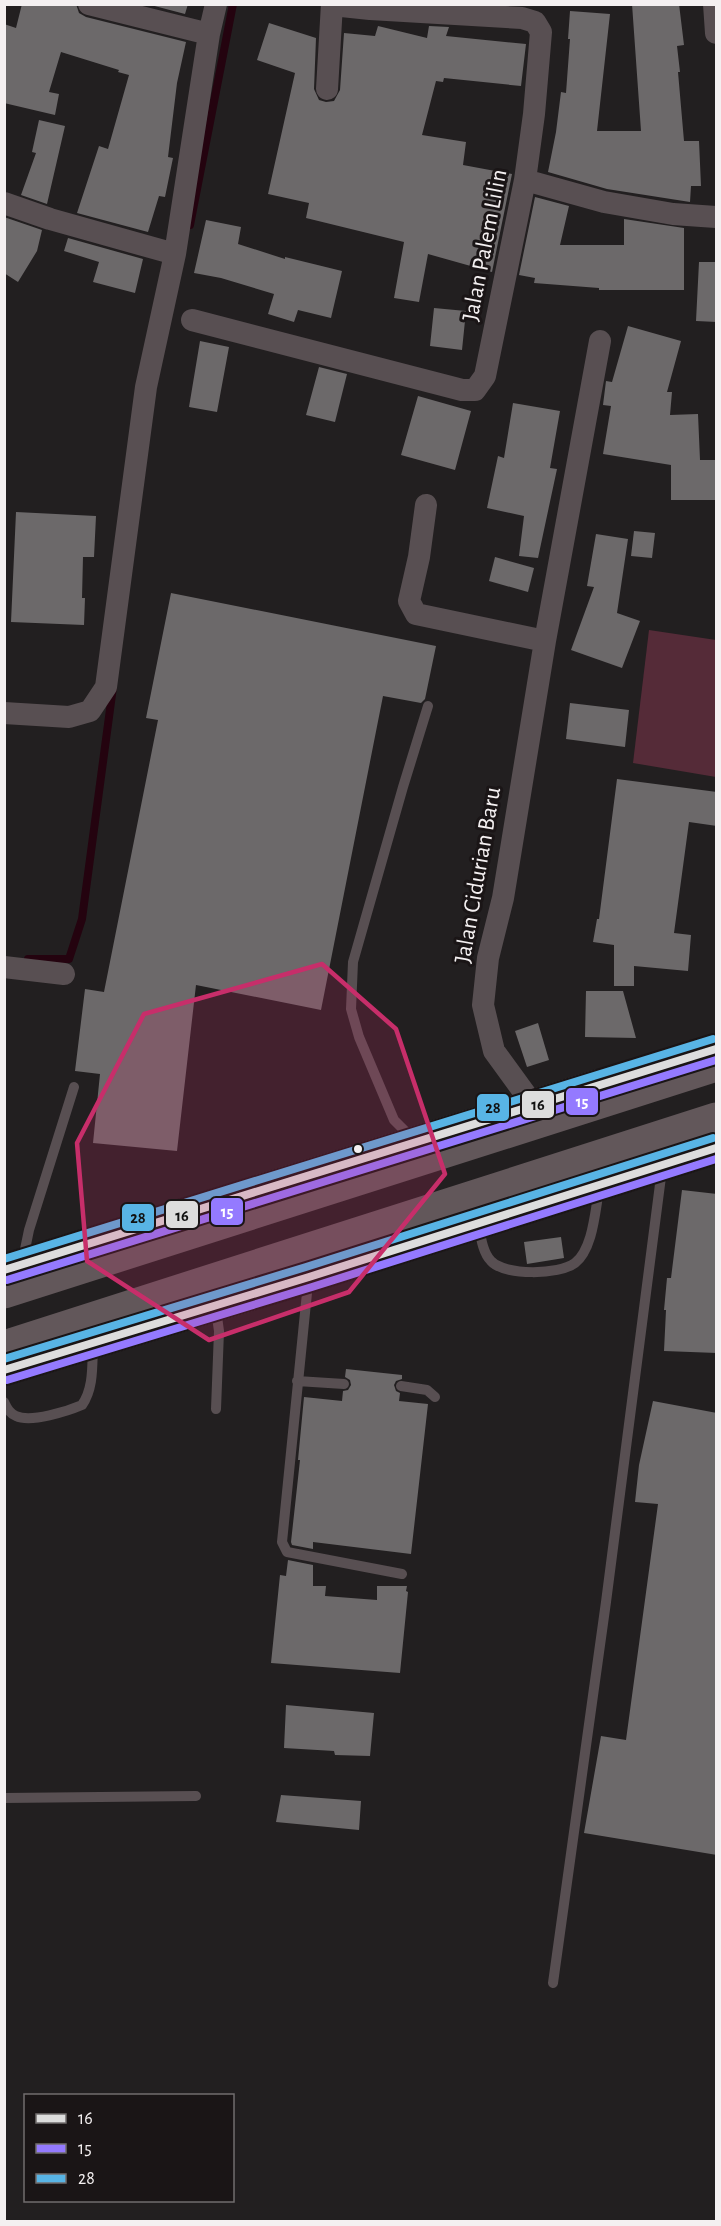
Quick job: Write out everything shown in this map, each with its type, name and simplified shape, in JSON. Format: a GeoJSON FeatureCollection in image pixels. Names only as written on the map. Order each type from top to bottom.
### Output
{"type":"FeatureCollection","features":[{"type":"Feature","properties":{"kind":"highway"},"geometry":{"type":"LineString","coordinates":[[4,1292],[717,1065]]}},
{"type":"Feature","properties":{"kind":"highway"},"geometry":{"type":"LineString","coordinates":[[4,1347],[717,1119]]}},
{"type":"Feature","properties":{"kind":"highway"},"geometry":{"type":"LineString","coordinates":[[493,1219],[564,1168]]}},
{"type":"Feature","properties":{"kind":"main road"},"geometry":{"type":"LineString","coordinates":[[13,1267],[717,1049]]}},
{"type":"Feature","properties":{"kind":"main road"},"geometry":{"type":"LineString","coordinates":[[4,1370],[216,1306],[717,1148]]}},
{"type":"Feature","properties":{"kind":"street"},"geometry":{"type":"LineString","coordinates":[[88,4],[209,34]]}},
{"type":"Feature","properties":{"kind":"street"},"geometry":{"type":"LineString","coordinates":[[4,712],[69,717],[90,711],[106,687],[146,387],[175,255],[209,34],[216,4]]}},
{"type":"Feature","properties":{"kind":"street"},"geometry":{"type":"LineString","coordinates":[[714,4],[717,33]]}},
{"type":"Feature","properties":{"kind":"street"},"geometry":{"type":"LineString","coordinates":[[327,89],[332,5]]}},
{"type":"Feature","properties":{"kind":"street","name":"Jalan Palem Lilin"},"geometry":{"type":"LineString","coordinates":[[192,320],[462,390],[475,390],[485,376],[525,180],[534,114],[541,32],[536,22],[488,10],[370,9],[332,5]]}},
{"type":"Feature","properties":{"kind":"street"},"geometry":{"type":"LineString","coordinates":[[525,180],[604,202],[674,214],[717,217]]}},
{"type":"Feature","properties":{"kind":"street"},"geometry":{"type":"LineString","coordinates":[[4,203],[50,219],[175,255]]}},
{"type":"Feature","properties":{"kind":"street","name":"Jalan Cidurian Baru"},"geometry":{"type":"LineString","coordinates":[[534,1106],[494,1050],[483,1005],[488,958],[503,898],[545,641],[600,341]]}},
{"type":"Feature","properties":{"kind":"street"},"geometry":{"type":"LineString","coordinates":[[426,505],[419,557],[409,601],[416,614],[545,641]]}},
{"type":"Feature","properties":{"kind":"street"},"geometry":{"type":"LineString","coordinates":[[4,967],[64,974]]}},
{"type":"Feature","properties":{"kind":"lane"},"geometry":{"type":"LineString","coordinates":[[416,1142],[394,1120],[359,1036],[351,1009],[353,962],[428,706]]}},
{"type":"Feature","properties":{"kind":"lane"},"geometry":{"type":"LineString","coordinates":[[13,1267],[29,1230],[74,1087]]}},
{"type":"Feature","properties":{"kind":"lane"},"geometry":{"type":"LineString","coordinates":[[553,1983],[663,1165]]}},
{"type":"Feature","properties":{"kind":"lane"},"geometry":{"type":"LineString","coordinates":[[493,1219],[482,1242],[490,1259],[500,1268],[547,1272],[575,1263],[589,1243],[600,1185]]}},
{"type":"Feature","properties":{"kind":"lane"},"geometry":{"type":"LineString","coordinates":[[309,1277],[282,1542],[287,1552],[402,1574]]}},
{"type":"Feature","properties":{"kind":"lane"},"geometry":{"type":"LineString","coordinates":[[216,1306],[219,1331],[216,1409]]}},
{"type":"Feature","properties":{"kind":"lane"},"geometry":{"type":"LineString","coordinates":[[4,1402],[8,1410],[16,1416],[30,1419],[82,1405],[88,1396],[93,1342]]}},
{"type":"Feature","properties":{"kind":"lane"},"geometry":{"type":"LineString","coordinates":[[297,1381],[344,1384]]}},
{"type":"Feature","properties":{"kind":"lane"},"geometry":{"type":"LineString","coordinates":[[401,1386],[427,1390],[435,1397]]}},
{"type":"Feature","properties":{"kind":"lane"},"geometry":{"type":"LineString","coordinates":[[4,1798],[196,1796]]}},
{"type":"Feature","properties":{"kind":"highlighted area"},"geometry":{"type":"Polygon","coordinates":[[[322,964],[396,1029],[445,1174],[349,1292],[209,1340],[87,1261],[77,1143],[144,1014],[322,964]]]}},
{"type":"Feature","properties":{"kind":"shaded area"},"geometry":{"type":"Polygon","coordinates":[[[649,630],[716,640],[716,777],[633,763],[649,630]]]}},
{"type":"Feature","properties":{"kind":"building"},"geometry":{"type":"Polygon","coordinates":[[[22,4],[76,4],[79,13],[86,17],[186,42],[177,83],[168,157],[173,158],[165,197],[159,196],[148,232],[77,213],[99,146],[108,149],[129,75],[61,52],[49,92],[59,94],[55,115],[4,103],[4,24],[16,28],[22,4]]]}},
{"type":"Feature","properties":{"kind":"building"},"geometry":{"type":"Polygon","coordinates":[[[147,4],[188,4],[185,14],[147,4]]]}},
{"type":"Feature","properties":{"kind":"building"},"geometry":{"type":"Polygon","coordinates":[[[632,4],[679,4],[684,45],[677,46],[684,141],[699,141],[701,186],[691,186],[690,202],[607,189],[548,172],[561,92],[566,93],[570,11],[610,14],[597,131],[641,131],[632,4]]]}},
{"type":"Feature","properties":{"kind":"building"},"geometry":{"type":"Polygon","coordinates":[[[269,23],[316,38],[314,89],[319,100],[326,102],[334,101],[340,90],[344,33],[375,36],[378,26],[427,38],[429,26],[449,27],[446,36],[526,44],[521,86],[444,78],[443,82],[436,81],[422,135],[466,142],[463,165],[512,174],[492,272],[428,254],[419,302],[394,298],[404,242],[306,218],[309,203],[268,194],[295,73],[257,60],[269,23]]]}},
{"type":"Feature","properties":{"kind":"building"},"geometry":{"type":"Polygon","coordinates":[[[39,120],[65,126],[47,204],[21,195],[36,153],[32,152],[39,120]]]}},
{"type":"Feature","properties":{"kind":"building"},"geometry":{"type":"Polygon","coordinates":[[[535,197],[569,206],[560,245],[624,245],[624,219],[684,228],[684,290],[599,290],[599,288],[534,283],[535,278],[519,275],[535,197]]]}},
{"type":"Feature","properties":{"kind":"building"},"geometry":{"type":"Polygon","coordinates":[[[4,217],[42,230],[37,251],[18,282],[4,273],[4,217]]]}},
{"type":"Feature","properties":{"kind":"building"},"geometry":{"type":"Polygon","coordinates":[[[206,220],[241,227],[238,244],[285,259],[285,257],[342,271],[331,318],[298,310],[294,322],[268,314],[274,294],[221,278],[194,273],[206,220]]]}},
{"type":"Feature","properties":{"kind":"building"},"geometry":{"type":"Polygon","coordinates":[[[68,238],[143,259],[135,293],[93,282],[99,262],[64,251],[68,238]]]}},
{"type":"Feature","properties":{"kind":"building"},"geometry":{"type":"Polygon","coordinates":[[[699,262],[717,262],[717,322],[696,321],[699,262]]]}},
{"type":"Feature","properties":{"kind":"building"},"geometry":{"type":"Polygon","coordinates":[[[434,308],[466,311],[462,350],[430,346],[434,308]]]}},
{"type":"Feature","properties":{"kind":"building"},"geometry":{"type":"Polygon","coordinates":[[[628,326],[681,341],[667,392],[672,392],[670,415],[698,414],[700,460],[717,460],[717,500],[671,500],[671,465],[603,454],[611,406],[603,405],[606,381],[612,382],[628,326]]]}},
{"type":"Feature","properties":{"kind":"building"},"geometry":{"type":"Polygon","coordinates":[[[200,341],[229,347],[217,412],[189,407],[200,341]]]}},
{"type":"Feature","properties":{"kind":"building"},"geometry":{"type":"Polygon","coordinates":[[[319,367],[347,374],[335,422],[306,415],[319,367]]]}},
{"type":"Feature","properties":{"kind":"building"},"geometry":{"type":"Polygon","coordinates":[[[418,396],[471,411],[455,470],[401,455],[418,396]]]}},
{"type":"Feature","properties":{"kind":"building"},"geometry":{"type":"Polygon","coordinates":[[[513,403],[560,411],[550,468],[557,469],[538,558],[519,556],[524,516],[487,508],[498,456],[504,458],[513,403]]]}},
{"type":"Feature","properties":{"kind":"building"},"geometry":{"type":"Polygon","coordinates":[[[16,512],[96,516],[94,557],[83,557],[84,625],[11,622],[16,512]]]}},
{"type":"Feature","properties":{"kind":"building"},"geometry":{"type":"Polygon","coordinates":[[[634,531],[655,533],[652,558],[631,556],[634,531]]]}},
{"type":"Feature","properties":{"kind":"building"},"geometry":{"type":"Polygon","coordinates":[[[596,534],[628,539],[617,613],[640,621],[622,668],[571,650],[594,587],[587,586],[596,534]]]}},
{"type":"Feature","properties":{"kind":"building"},"geometry":{"type":"Polygon","coordinates":[[[495,557],[534,568],[528,592],[489,581],[495,557]]]}},
{"type":"Feature","properties":{"kind":"building"},"geometry":{"type":"Polygon","coordinates":[[[171,593],[436,646],[425,699],[421,703],[383,696],[321,1010],[196,985],[177,1151],[93,1143],[100,1074],[75,1071],[85,989],[104,992],[158,720],[146,718],[171,593]]]}},
{"type":"Feature","properties":{"kind":"building"},"geometry":{"type":"Polygon","coordinates":[[[570,703],[629,710],[625,747],[566,739],[570,703]]]}},
{"type":"Feature","properties":{"kind":"building"},"geometry":{"type":"Polygon","coordinates":[[[617,779],[717,792],[717,826],[689,822],[674,933],[691,935],[688,971],[634,966],[634,986],[614,986],[614,945],[593,942],[597,919],[599,919],[617,779]]]}},
{"type":"Feature","properties":{"kind":"building"},"geometry":{"type":"Polygon","coordinates":[[[586,991],[623,991],[636,1038],[585,1037],[586,991]]]}},
{"type":"Feature","properties":{"kind":"building"},"geometry":{"type":"Polygon","coordinates":[[[538,1023],[549,1060],[527,1067],[515,1031],[538,1023]]]}},
{"type":"Feature","properties":{"kind":"building"},"geometry":{"type":"Polygon","coordinates":[[[682,1190],[717,1194],[717,1353],[664,1351],[667,1278],[671,1278],[682,1190]]]}},
{"type":"Feature","properties":{"kind":"building"},"geometry":{"type":"Polygon","coordinates":[[[561,1237],[564,1258],[527,1264],[524,1242],[561,1237]]]}},
{"type":"Feature","properties":{"kind":"building"},"geometry":{"type":"Polygon","coordinates":[[[346,1369],[402,1375],[402,1379],[396,1381],[394,1385],[396,1391],[400,1393],[399,1401],[428,1404],[411,1554],[313,1542],[313,1549],[292,1545],[304,1397],[342,1401],[343,1391],[348,1390],[351,1385],[350,1380],[345,1377],[346,1369]]]}},
{"type":"Feature","properties":{"kind":"building"},"geometry":{"type":"Polygon","coordinates":[[[653,1401],[717,1413],[717,1855],[584,1833],[601,1736],[626,1740],[658,1504],[635,1502],[639,1465],[653,1401]]]}},
{"type":"Feature","properties":{"kind":"building"},"geometry":{"type":"Polygon","coordinates":[[[288,1560],[313,1565],[313,1586],[326,1586],[325,1596],[377,1600],[377,1586],[407,1586],[400,1673],[271,1663],[280,1575],[286,1576],[288,1560]]]}},
{"type":"Feature","properties":{"kind":"building"},"geometry":{"type":"Polygon","coordinates":[[[286,1705],[374,1713],[370,1756],[335,1755],[334,1751],[284,1748],[286,1705]]]}},
{"type":"Feature","properties":{"kind":"building"},"geometry":{"type":"Polygon","coordinates":[[[281,1795],[361,1801],[359,1830],[276,1822],[281,1795]]]}},
{"type":"Feature","properties":{"kind":"waterway"},"geometry":{"type":"LineString","coordinates":[[190,225],[233,4]]}},
{"type":"Feature","properties":{"kind":"waterway"},"geometry":{"type":"LineString","coordinates":[[28,959],[69,959],[82,919],[113,687]]}},
{"type":"Feature","properties":{"kind":"transit line","name":"28"},"geometry":{"type":"LineString","coordinates":[[4,1259],[713,1039]]}},
{"type":"Feature","properties":{"kind":"transit line","name":"16"},"geometry":{"type":"LineString","coordinates":[[4,1270],[716,1049]]}},
{"type":"Feature","properties":{"kind":"transit line","name":"15"},"geometry":{"type":"LineString","coordinates":[[7,1280],[716,1060]]}},
{"type":"Feature","properties":{"kind":"transit line","name":"28"},"geometry":{"type":"LineString","coordinates":[[4,1359],[306,1267],[713,1138]]}},
{"type":"Feature","properties":{"kind":"transit line","name":"16"},"geometry":{"type":"LineString","coordinates":[[4,1370],[309,1277],[716,1148]]}},
{"type":"Feature","properties":{"kind":"transit line","name":"15"},"geometry":{"type":"LineString","coordinates":[[7,1380],[312,1287],[716,1159]]}}]}
